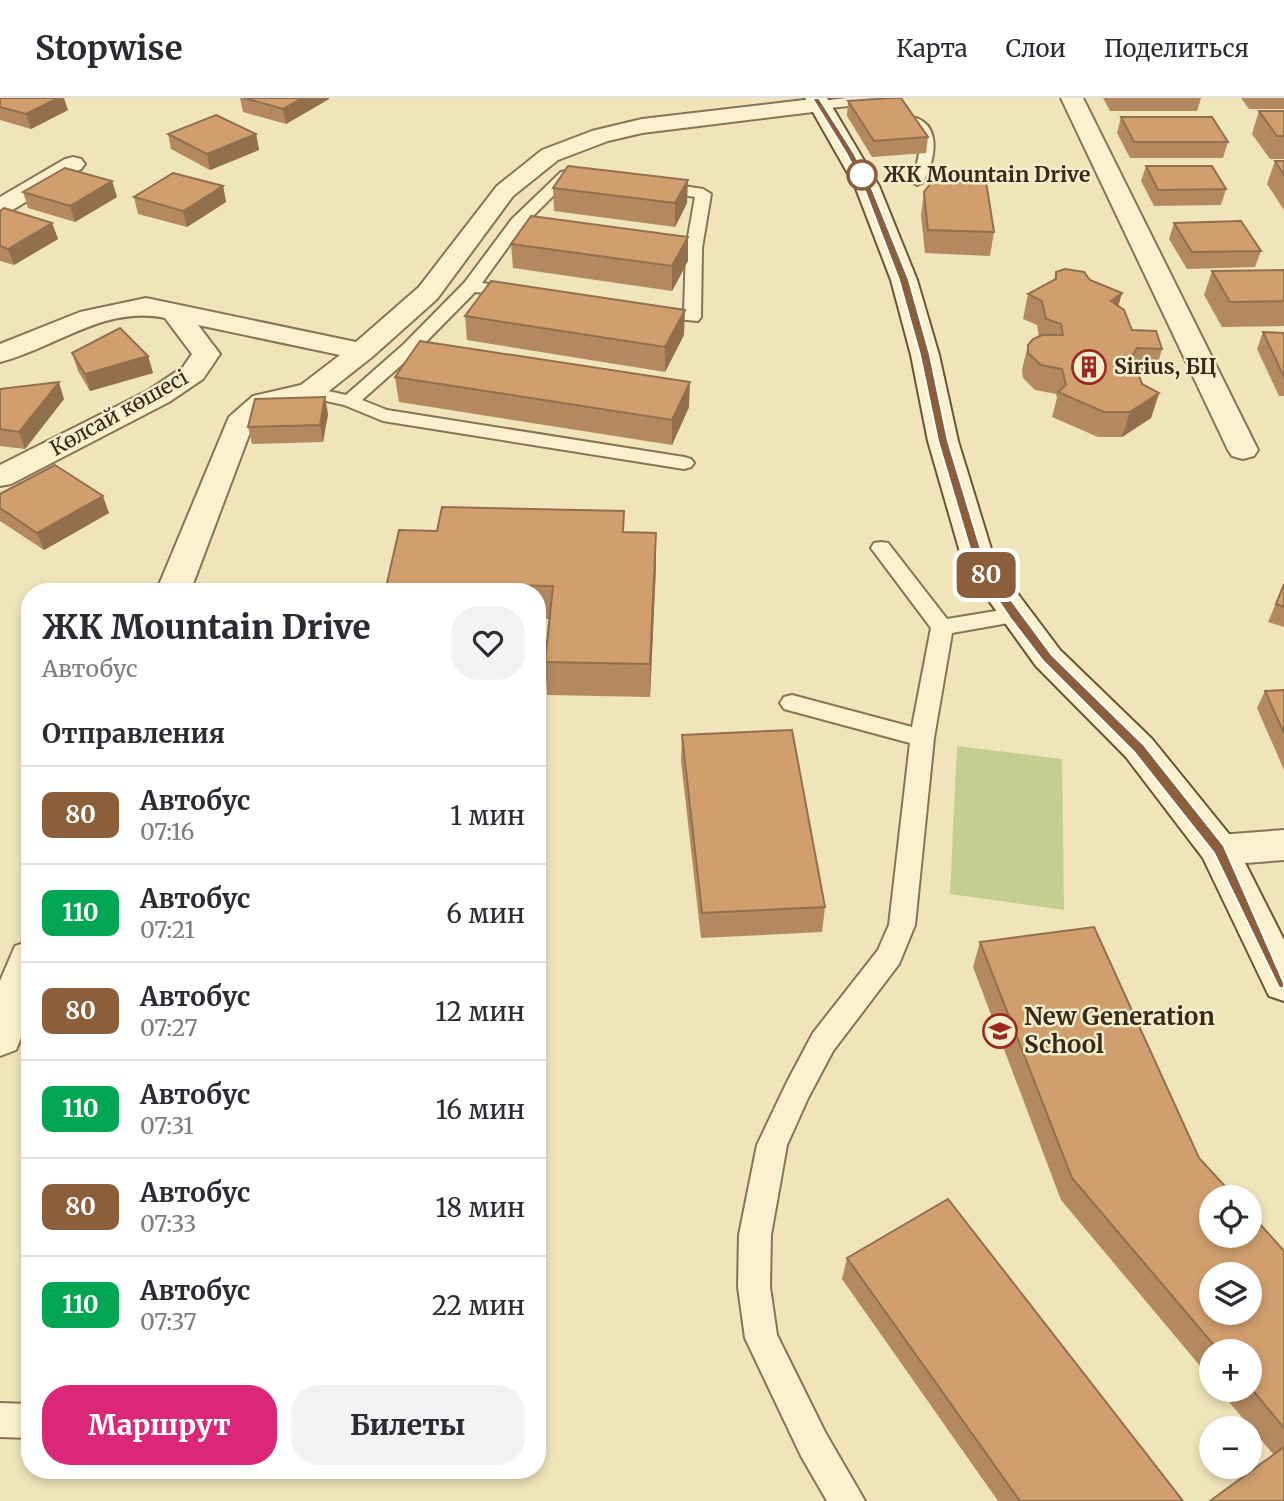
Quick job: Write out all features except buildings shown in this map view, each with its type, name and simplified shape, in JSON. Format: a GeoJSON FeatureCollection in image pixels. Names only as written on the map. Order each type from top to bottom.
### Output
{"type":"FeatureCollection","features":[{"type":"Feature","properties":{"kind":"street"},"geometry":{"type":"LineString","coordinates":[[1072,98],[1243,450]]}},
{"type":"Feature","properties":{"kind":"street"},"geometry":{"type":"LineString","coordinates":[[177,583],[239,423],[263,402],[310,392],[362,351],[428,293],[505,191],[551,155],[600,136],[642,126],[819,101],[867,186],[904,280],[925,355],[943,441],[980,566],[1048,658],[1139,748],[1219,850],[1284,983]]}},
{"type":"Feature","properties":{"kind":"street"},"geometry":{"type":"LineString","coordinates":[[0,206],[73,164]]}},
{"type":"Feature","properties":{"kind":"street"},"geometry":{"type":"LineString","coordinates":[[0,354],[82,319],[116,308],[146,306],[362,351]]}},
{"type":"Feature","properties":{"kind":"street","name":"Көлсай көшесі"},"geometry":{"type":"LineString","coordinates":[[0,477],[159,396],[193,373],[206,354],[173,310]]}},
{"type":"Feature","properties":{"kind":"street"},"geometry":{"type":"LineString","coordinates":[[1219,850],[1284,845]]}},
{"type":"Feature","properties":{"kind":"street"},"geometry":{"type":"LineString","coordinates":[[12,1025],[21,992]]}},
{"type":"Feature","properties":{"kind":"lane"},"geometry":{"type":"LineString","coordinates":[[819,101],[883,99],[903,111],[922,127],[927,138],[926,168],[917,180]]}},
{"type":"Feature","properties":{"kind":"lane"},"geometry":{"type":"LineString","coordinates":[[350,401],[410,348],[471,286],[566,176],[593,179]]}},
{"type":"Feature","properties":{"kind":"lane"},"geometry":{"type":"LineString","coordinates":[[634,185],[703,194],[688,247],[692,317],[636,310]]}},
{"type":"Feature","properties":{"kind":"lane"},"geometry":{"type":"LineString","coordinates":[[471,286],[540,296]]}},
{"type":"Feature","properties":{"kind":"lane"},"geometry":{"type":"LineString","coordinates":[[310,392],[350,401],[383,415],[684,463]]}},
{"type":"Feature","properties":{"kind":"lane"},"geometry":{"type":"LineString","coordinates":[[847,1501],[813,1444],[761,1338],[754,1287],[755,1235],[772,1146],[792,1102],[823,1042],[889,956],[902,925],[922,738],[942,627],[881,548]]}},
{"type":"Feature","properties":{"kind":"lane"},"geometry":{"type":"LineString","coordinates":[[942,627],[1014,615]]}},
{"type":"Feature","properties":{"kind":"lane"},"geometry":{"type":"LineString","coordinates":[[792,703],[922,738]]}},
{"type":"Feature","properties":{"kind":"lane"},"geometry":{"type":"LineString","coordinates":[[0,1420],[21,1421]]}},
{"type":"Feature","properties":{"kind":"green space"},"geometry":{"type":"Polygon","coordinates":[[[957,746],[1062,759],[1064,910],[950,894],[957,746]]]}},
{"type":"Feature","properties":{"kind":"bus line","name":"80"},"geometry":{"type":"LineString","coordinates":[[816,98],[867,186],[904,280],[925,355],[943,441],[980,566],[1048,658],[1139,748],[1219,850],[1284,983]]}},
{"type":"Feature","properties":{"kind":"place","name":"ЖК Mountain Drive"},"geometry":{"type":"Point","coordinates":[862,175]}},
{"type":"Feature","properties":{"kind":"place","name":"Sirius, БЦ"},"geometry":{"type":"Point","coordinates":[1089,367]}},
{"type":"Feature","properties":{"kind":"place","name":"New Generation School"},"geometry":{"type":"Point","coordinates":[1000,1031]}}]}
